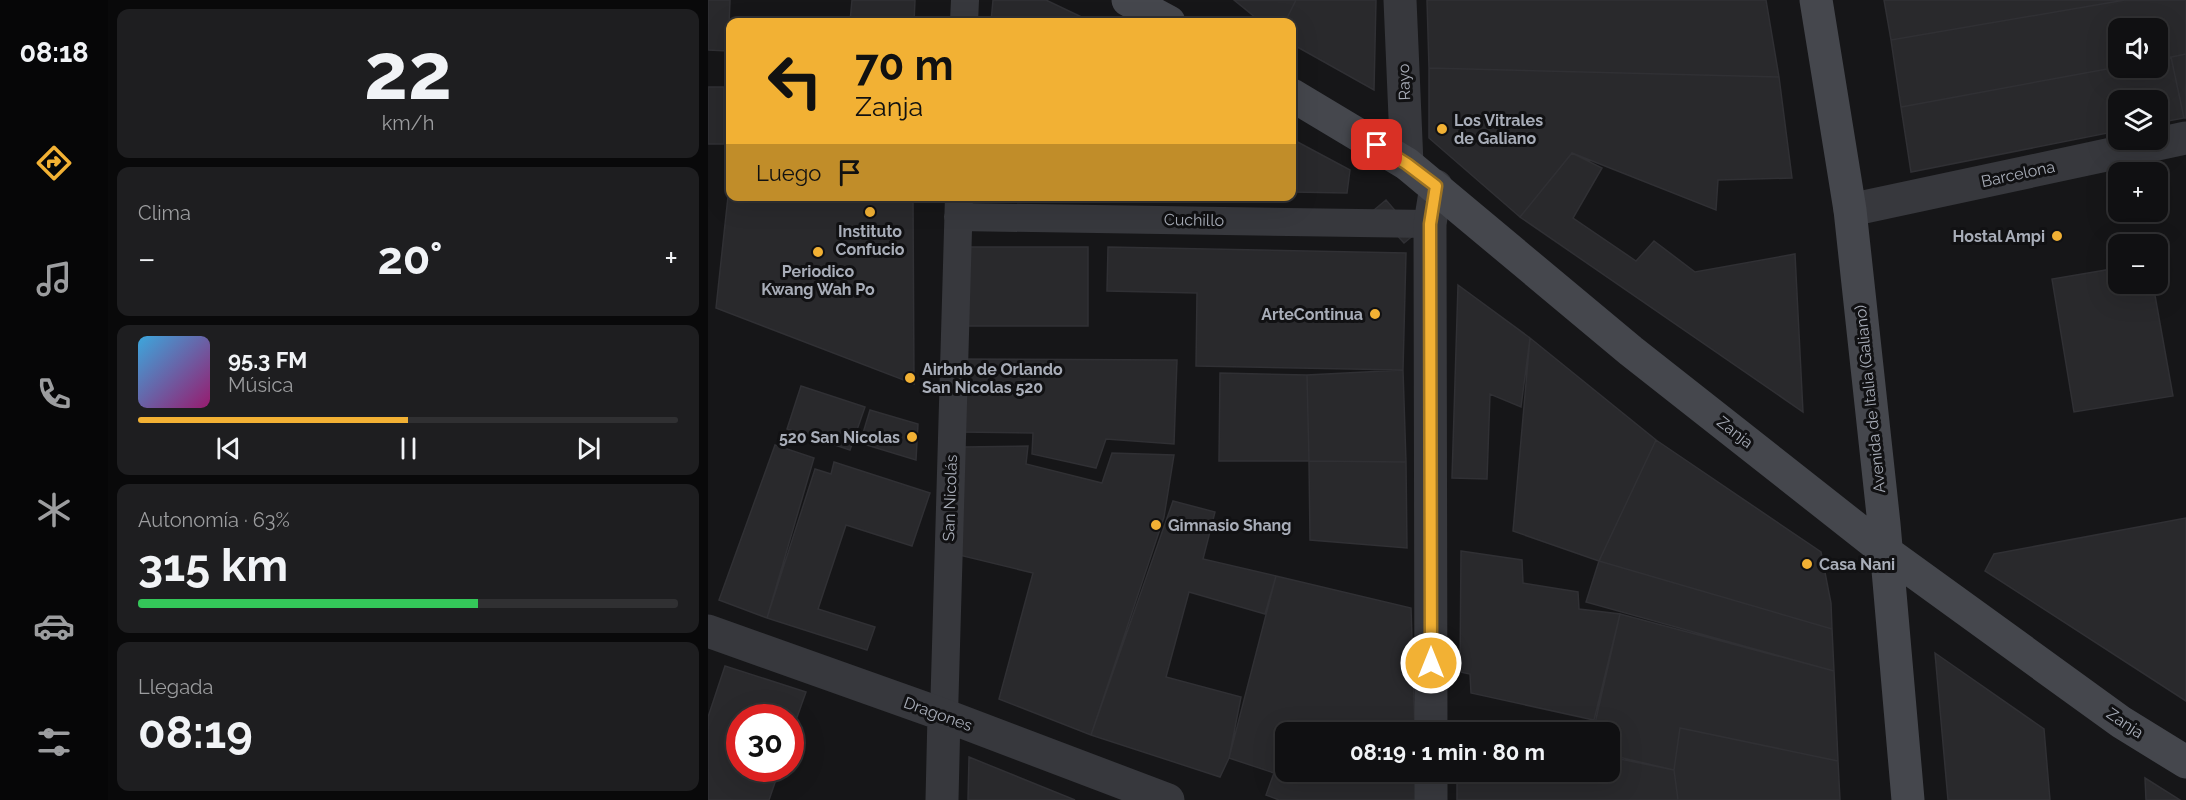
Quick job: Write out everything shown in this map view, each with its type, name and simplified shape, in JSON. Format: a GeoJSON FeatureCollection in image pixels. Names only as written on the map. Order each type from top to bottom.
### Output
{"type":"FeatureCollection","features":[{"type":"Feature","properties":{"kind":"main road"},"geometry":{"type":"LineString","coordinates":[[1128,0],[1161,18]]}},
{"type":"Feature","properties":{"kind":"main road","name":"Avenida de Italia (Galiano)"},"geometry":{"type":"LineString","coordinates":[[1816,0],[1850,210],[1908,800]]}},
{"type":"Feature","properties":{"kind":"main road","name":"Zanja"},"geometry":{"type":"LineString","coordinates":[[1296,96],[1407,164],[1632,351],[1885,551],[2121,722],[2186,762]]}},
{"type":"Feature","properties":{"kind":"street"},"geometry":{"type":"LineString","coordinates":[[964,18],[965,0]]}},
{"type":"Feature","properties":{"kind":"street","name":"Rayo"},"geometry":{"type":"LineString","coordinates":[[1400,0],[1407,164]]}},
{"type":"Feature","properties":{"kind":"street","name":"Barcelona"},"geometry":{"type":"LineString","coordinates":[[1850,210],[2186,138]]}},
{"type":"Feature","properties":{"kind":"street"},"geometry":{"type":"LineString","coordinates":[[1431,722],[1430,224],[1436,186]]}},
{"type":"Feature","properties":{"kind":"street","name":"Cuchillo"},"geometry":{"type":"LineString","coordinates":[[958,207],[1430,224]]}},
{"type":"Feature","properties":{"kind":"street","name":"San Nicolás"},"geometry":{"type":"LineString","coordinates":[[942,800],[958,207]]}},
{"type":"Feature","properties":{"kind":"street","name":"Dragones"},"geometry":{"type":"LineString","coordinates":[[708,631],[944,715],[1168,800]]}},
{"type":"Feature","properties":{"kind":"street"},"geometry":{"type":"LineString","coordinates":[[1431,782],[1431,800]]}},
{"type":"Feature","properties":{"kind":"building"},"geometry":{"type":"Polygon","coordinates":[[[708,0],[730,0],[729,18],[726,18],[726,51],[708,50],[708,0]]]}},
{"type":"Feature","properties":{"kind":"building"},"geometry":{"type":"Polygon","coordinates":[[[852,0],[915,0],[914,18],[850,18],[852,0]]]}},
{"type":"Feature","properties":{"kind":"building"},"geometry":{"type":"Polygon","coordinates":[[[993,0],[1046,0],[1084,18],[991,18],[993,0]]]}},
{"type":"Feature","properties":{"kind":"building"},"geometry":{"type":"Polygon","coordinates":[[[1234,0],[1296,0],[1287,18],[1256,18],[1234,0]]]}},
{"type":"Feature","properties":{"kind":"building"},"geometry":{"type":"Polygon","coordinates":[[[1296,0],[1376,0],[1374,90],[1296,46],[1296,18],[1287,18],[1296,0]]]}},
{"type":"Feature","properties":{"kind":"building"},"geometry":{"type":"Polygon","coordinates":[[[1427,0],[1766,0],[1779,77],[1429,68],[1427,0]]]}},
{"type":"Feature","properties":{"kind":"building"},"geometry":{"type":"Polygon","coordinates":[[[1884,0],[2125,0],[1891,40],[1884,0]]]}},
{"type":"Feature","properties":{"kind":"building"},"geometry":{"type":"Polygon","coordinates":[[[2125,0],[2186,0],[2186,54],[2168,58],[2168,18],[2108,18],[2108,69],[1901,107],[1891,40],[2125,0]]]}},
{"type":"Feature","properties":{"kind":"building"},"geometry":{"type":"Polygon","coordinates":[[[2186,54],[2186,118],[2184,118],[2171,57],[2186,54]]]}},
{"type":"Feature","properties":{"kind":"building"},"geometry":{"type":"Polygon","coordinates":[[[2171,57],[2184,118],[2168,121],[2168,90],[2108,90],[2108,133],[1911,172],[1901,107],[2108,69],[2108,78],[2168,78],[2168,58],[2171,57]]]}},
{"type":"Feature","properties":{"kind":"building"},"geometry":{"type":"Polygon","coordinates":[[[1429,68],[1779,77],[1792,178],[1718,180],[1716,210],[1572,153],[1520,217],[1429,138],[1429,68]]]}},
{"type":"Feature","properties":{"kind":"building"},"geometry":{"type":"Polygon","coordinates":[[[708,87],[724,87],[724,144],[708,144],[708,87]]]}},
{"type":"Feature","properties":{"kind":"building"},"geometry":{"type":"Polygon","coordinates":[[[1296,141],[1350,170],[1347,193],[1296,192],[1296,141]]]}},
{"type":"Feature","properties":{"kind":"building"},"geometry":{"type":"Polygon","coordinates":[[[1572,153],[1602,168],[1573,218],[1636,261],[1654,241],[1695,272],[1795,254],[1803,412],[1520,217],[1572,153]]]}},
{"type":"Feature","properties":{"kind":"building"},"geometry":{"type":"Polygon","coordinates":[[[1386,200],[1415,234],[1404,243],[1374,210],[1386,200]]]}},
{"type":"Feature","properties":{"kind":"building","name":"Periodico Kwang Wah Po"},"geometry":{"type":"Polygon","coordinates":[[[728,201],[913,201],[914,384],[716,308],[728,201]]]}},
{"type":"Feature","properties":{"kind":"building"},"geometry":{"type":"Polygon","coordinates":[[[961,247],[1088,247],[1088,326],[961,326],[961,247]]]}},
{"type":"Feature","properties":{"kind":"building"},"geometry":{"type":"Polygon","coordinates":[[[1108,247],[1406,253],[1403,370],[1196,366],[1197,293],[1107,291],[1108,247]]]}},
{"type":"Feature","properties":{"kind":"building"},"geometry":{"type":"Polygon","coordinates":[[[2108,270],[2108,294],[2155,294],[2173,396],[2074,412],[2052,279],[2108,270]]]}},
{"type":"Feature","properties":{"kind":"building"},"geometry":{"type":"Polygon","coordinates":[[[1458,285],[1530,338],[1521,407],[1490,394],[1487,479],[1452,478],[1458,285]]]}},
{"type":"Feature","properties":{"kind":"building"},"geometry":{"type":"Polygon","coordinates":[[[1530,338],[1656,440],[1599,561],[1513,531],[1530,338]]]}},
{"type":"Feature","properties":{"kind":"building"},"geometry":{"type":"Polygon","coordinates":[[[961,359],[1177,360],[1174,444],[1106,439],[1096,468],[1032,454],[1033,433],[960,432],[961,359]]]}},
{"type":"Feature","properties":{"kind":"building"},"geometry":{"type":"Polygon","coordinates":[[[1403,370],[1406,462],[1309,461],[1307,375],[1403,370]]]}},
{"type":"Feature","properties":{"kind":"building"},"geometry":{"type":"Polygon","coordinates":[[[1220,373],[1307,375],[1309,461],[1219,461],[1220,373]]]}},
{"type":"Feature","properties":{"kind":"building"},"geometry":{"type":"Polygon","coordinates":[[[801,386],[865,407],[850,450],[787,429],[801,386]]]}},
{"type":"Feature","properties":{"kind":"building"},"geometry":{"type":"Polygon","coordinates":[[[870,410],[918,424],[916,460],[860,443],[870,410]]]}},
{"type":"Feature","properties":{"kind":"building"},"geometry":{"type":"Polygon","coordinates":[[[1656,440],[1821,552],[1831,603],[1832,629],[1599,561],[1656,440]]]}},
{"type":"Feature","properties":{"kind":"building"},"geometry":{"type":"Polygon","coordinates":[[[775,445],[814,458],[767,618],[719,600],[775,445]]]}},
{"type":"Feature","properties":{"kind":"building"},"geometry":{"type":"Polygon","coordinates":[[[1028,446],[1026,464],[1102,483],[1112,453],[1174,455],[1164,517],[1091,735],[999,699],[1033,573],[959,555],[963,447],[1028,446]]]}},
{"type":"Feature","properties":{"kind":"building"},"geometry":{"type":"Polygon","coordinates":[[[1309,461],[1406,462],[1407,548],[1310,540],[1309,461]]]}},
{"type":"Feature","properties":{"kind":"building"},"geometry":{"type":"Polygon","coordinates":[[[834,462],[930,493],[912,546],[846,525],[818,609],[875,627],[867,650],[767,618],[815,469],[831,474],[834,462]]]}},
{"type":"Feature","properties":{"kind":"building"},"geometry":{"type":"Polygon","coordinates":[[[1173,501],[1215,512],[1203,559],[1276,576],[1265,614],[1189,592],[1166,677],[1241,697],[1229,758],[1220,777],[1091,735],[1173,501]]]}},
{"type":"Feature","properties":{"kind":"building"},"geometry":{"type":"Polygon","coordinates":[[[2186,518],[2186,701],[1985,571],[1994,554],[2186,518]]]}},
{"type":"Feature","properties":{"kind":"building"},"geometry":{"type":"Polygon","coordinates":[[[1461,551],[1522,560],[1523,583],[1578,592],[1579,609],[1620,614],[1594,720],[1471,693],[1470,674],[1460,672],[1461,551]]]}},
{"type":"Feature","properties":{"kind":"building"},"geometry":{"type":"Polygon","coordinates":[[[1599,561],[1832,629],[1834,671],[1586,602],[1599,561]]]}},
{"type":"Feature","properties":{"kind":"building"},"geometry":{"type":"Polygon","coordinates":[[[1276,576],[1411,608],[1415,722],[1275,722],[1275,782],[1417,782],[1418,800],[1279,800],[1266,795],[1274,773],[1229,758],[1276,576]]]}},
{"type":"Feature","properties":{"kind":"building"},"geometry":{"type":"Polygon","coordinates":[[[1620,614],[1834,671],[1838,761],[1680,728],[1674,770],[1620,757],[1620,722],[1595,722],[1620,614]]]}},
{"type":"Feature","properties":{"kind":"building"},"geometry":{"type":"Polygon","coordinates":[[[1935,653],[2044,729],[2050,800],[1948,800],[1935,653]]]}},
{"type":"Feature","properties":{"kind":"building"},"geometry":{"type":"Polygon","coordinates":[[[725,666],[806,692],[802,704],[726,704],[726,782],[775,782],[769,800],[708,800],[708,717],[725,666]]]}},
{"type":"Feature","properties":{"kind":"building"},"geometry":{"type":"Polygon","coordinates":[[[1680,728],[1838,761],[1840,800],[1678,800],[1674,770],[1680,728]]]}},
{"type":"Feature","properties":{"kind":"building"},"geometry":{"type":"Polygon","coordinates":[[[969,757],[1075,800],[968,800],[969,757]]]}},
{"type":"Feature","properties":{"kind":"building"},"geometry":{"type":"Polygon","coordinates":[[[1620,759],[1674,770],[1678,800],[1457,800],[1457,782],[1620,782],[1620,759]]]}},
{"type":"Feature","properties":{"kind":"building"},"geometry":{"type":"Polygon","coordinates":[[[2145,778],[2180,800],[2146,800],[2145,778]]]}},
{"type":"Feature","properties":{"kind":"place","name":"Los Vitrales de Galiano"},"geometry":{"type":"Point","coordinates":[1442,129]}},
{"type":"Feature","properties":{"kind":"place","name":"Instituto Confucio"},"geometry":{"type":"Point","coordinates":[870,212]}},
{"type":"Feature","properties":{"kind":"place","name":"Hostal Ampi"},"geometry":{"type":"Point","coordinates":[2057,236]}},
{"type":"Feature","properties":{"kind":"place","name":"Periodico Kwang Wah Po"},"geometry":{"type":"Point","coordinates":[818,252]}},
{"type":"Feature","properties":{"kind":"place","name":"ArteContinua"},"geometry":{"type":"Point","coordinates":[1375,314]}},
{"type":"Feature","properties":{"kind":"place","name":"Airbnb de Orlando San Nicolas 520"},"geometry":{"type":"Point","coordinates":[910,378]}},
{"type":"Feature","properties":{"kind":"place","name":"520 San Nicolas"},"geometry":{"type":"Point","coordinates":[912,437]}},
{"type":"Feature","properties":{"kind":"place","name":"Gimnasio Shang"},"geometry":{"type":"Point","coordinates":[1156,525]}},
{"type":"Feature","properties":{"kind":"place","name":"Casa Nani"},"geometry":{"type":"Point","coordinates":[1807,564]}},
{"type":"Feature","properties":{"kind":"route"},"geometry":{"type":"LineString","coordinates":[[1377,145],[1436,186],[1430,224],[1431,663]]}}]}
